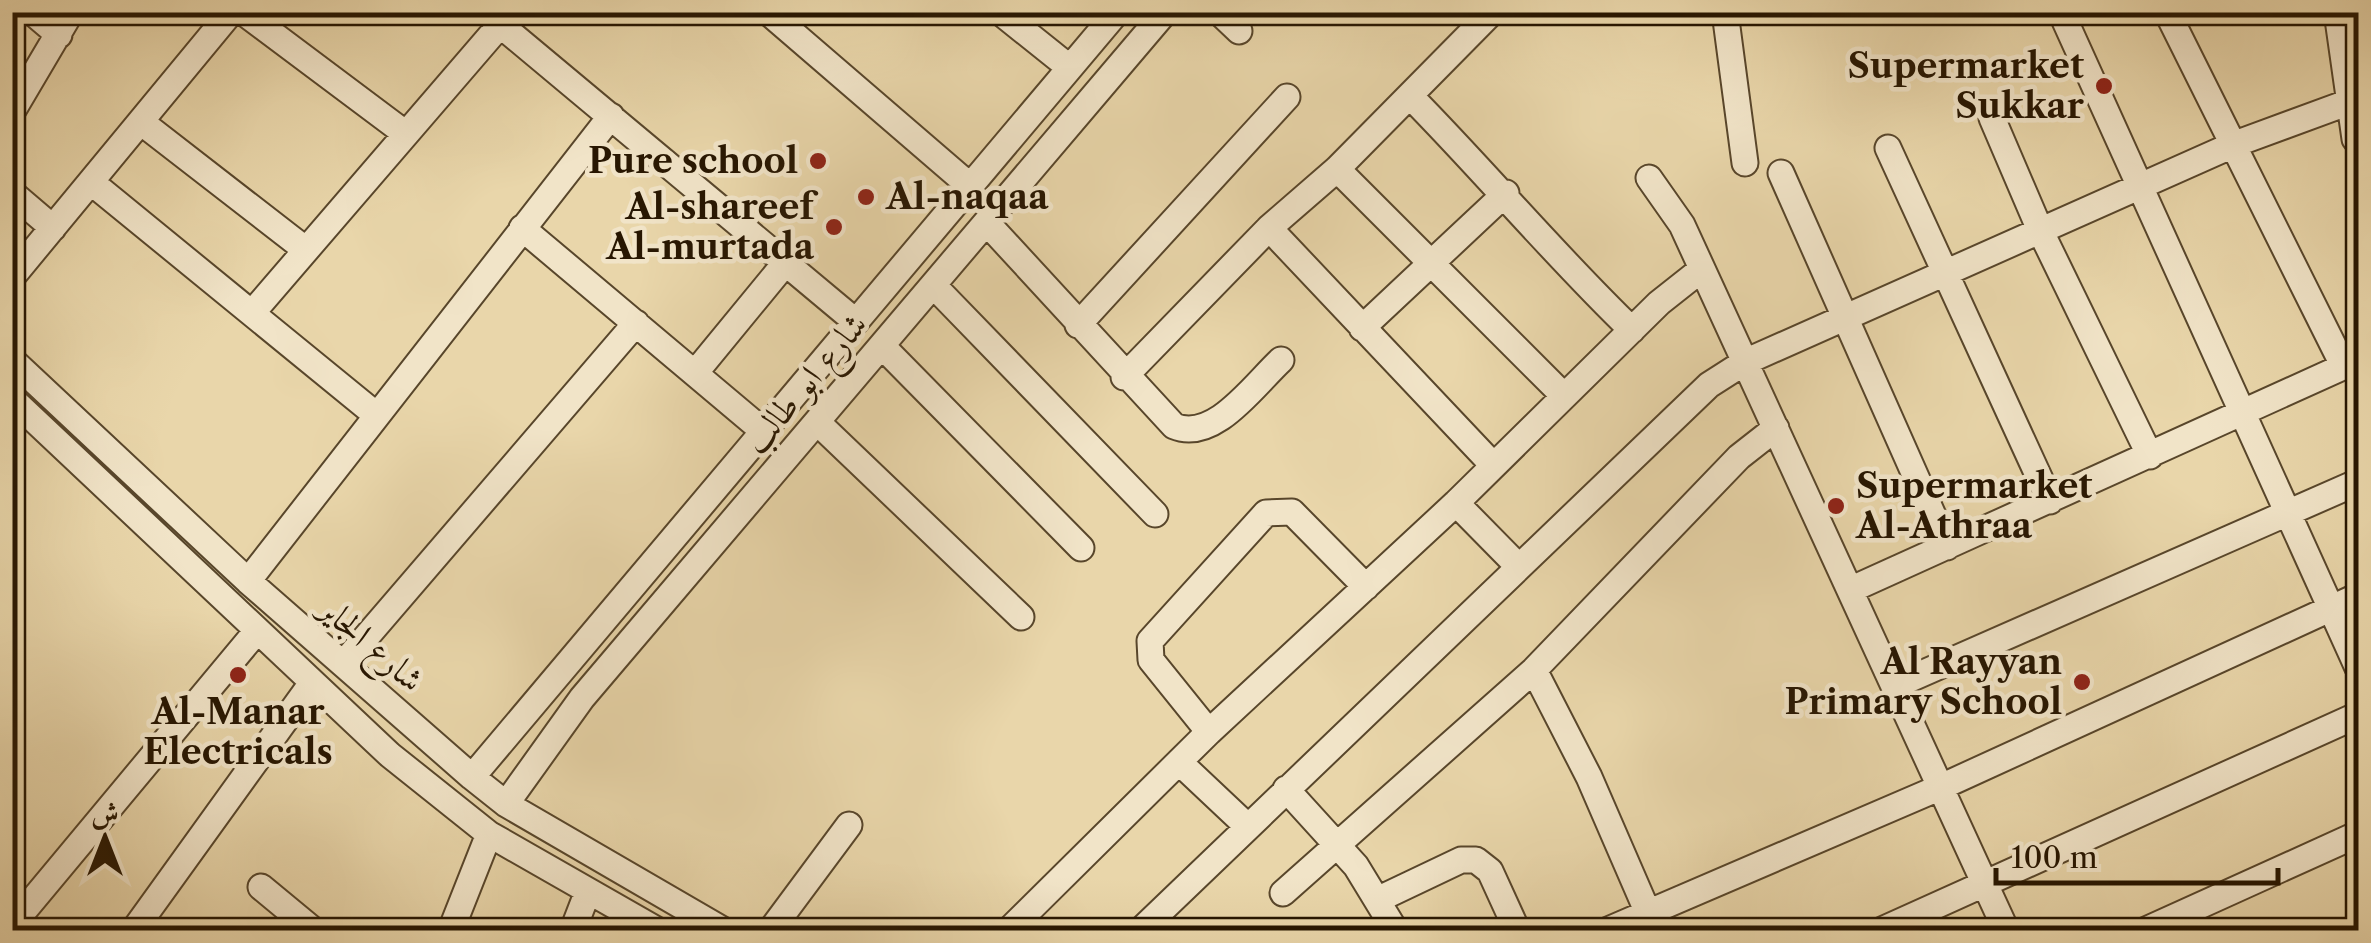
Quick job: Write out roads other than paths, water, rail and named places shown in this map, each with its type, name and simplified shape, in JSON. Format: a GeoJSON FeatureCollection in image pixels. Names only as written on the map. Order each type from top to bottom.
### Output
{"type":"FeatureCollection","features":[{"type":"Feature","properties":{"kind":"street"},"geometry":{"type":"LineString","coordinates":[[17,98],[65,24],[32,12]]}},
{"type":"Feature","properties":{"kind":"street"},"geometry":{"type":"LineString","coordinates":[[12,277],[231,12]]}},
{"type":"Feature","properties":{"kind":"street"},"geometry":{"type":"LineString","coordinates":[[243,12],[406,134]]}},
{"type":"Feature","properties":{"kind":"street"},"geometry":{"type":"LineString","coordinates":[[768,12],[970,186]]}},
{"type":"Feature","properties":{"kind":"street"},"geometry":{"type":"LineString","coordinates":[[1000,12],[1065,64]]}},
{"type":"Feature","properties":{"kind":"street","name":"شارع ابو طالب"},"geometry":{"type":"LineString","coordinates":[[472,777],[1117,12]]}},
{"type":"Feature","properties":{"kind":"street","name":"شارع ابو طالب"},"geometry":{"type":"LineString","coordinates":[[506,804],[582,698],[1165,12]]}},
{"type":"Feature","properties":{"kind":"street"},"geometry":{"type":"LineString","coordinates":[[1219,12],[1240,32]]}},
{"type":"Feature","properties":{"kind":"street"},"geometry":{"type":"LineString","coordinates":[[1124,378],[1269,228],[1411,97],[1492,12]]}},
{"type":"Feature","properties":{"kind":"street"},"geometry":{"type":"LineString","coordinates":[[1724,12],[1745,162]]}},
{"type":"Feature","properties":{"kind":"street"},"geometry":{"type":"LineString","coordinates":[[2061,12],[2358,668]]}},
{"type":"Feature","properties":{"kind":"street"},"geometry":{"type":"LineString","coordinates":[[1850,590],[2351,364],[2168,12]]}},
{"type":"Feature","properties":{"kind":"street"},"geometry":{"type":"LineString","coordinates":[[2337,12],[2355,139]]}},
{"type":"Feature","properties":{"kind":"street"},"geometry":{"type":"LineString","coordinates":[[252,313],[406,134],[493,18],[855,321]]}},
{"type":"Feature","properties":{"kind":"street"},"geometry":{"type":"LineString","coordinates":[[1078,325],[1287,97]]}},
{"type":"Feature","properties":{"kind":"street"},"geometry":{"type":"LineString","coordinates":[[1411,97],[1506,193],[1573,273],[1632,330]]}},
{"type":"Feature","properties":{"kind":"street"},"geometry":{"type":"LineString","coordinates":[[1141,930],[1709,385],[1745,362],[2040,230],[2235,144],[2352,101]]}},
{"type":"Feature","properties":{"kind":"street"},"geometry":{"type":"LineString","coordinates":[[248,581],[611,116]]}},
{"type":"Feature","properties":{"kind":"street"},"geometry":{"type":"LineString","coordinates":[[1992,118],[2040,230],[2150,456]]}},
{"type":"Feature","properties":{"kind":"street"},"geometry":{"type":"LineString","coordinates":[[141,122],[306,250]]}},
{"type":"Feature","properties":{"kind":"street"},"geometry":{"type":"LineString","coordinates":[[1888,148],[2050,501]]}},
{"type":"Feature","properties":{"kind":"street"},"geometry":{"type":"LineString","coordinates":[[1337,168],[1564,396]]}},
{"type":"Feature","properties":{"kind":"street"},"geometry":{"type":"LineString","coordinates":[[1781,173],[1948,547]]}},
{"type":"Feature","properties":{"kind":"street"},"geometry":{"type":"LineString","coordinates":[[1649,178],[1682,225],[2006,930]]}},
{"type":"Feature","properties":{"kind":"street"},"geometry":{"type":"LineString","coordinates":[[91,182],[375,414]]}},
{"type":"Feature","properties":{"kind":"street"},"geometry":{"type":"LineString","coordinates":[[12,193],[53,228]]}},
{"type":"Feature","properties":{"kind":"street"},"geometry":{"type":"LineString","coordinates":[[1362,328],[1506,193]]}},
{"type":"Feature","properties":{"kind":"street"},"geometry":{"type":"LineString","coordinates":[[987,223],[1124,378],[1174,426],[1188,432],[1207,428],[1281,360]]}},
{"type":"Feature","properties":{"kind":"street"},"geometry":{"type":"LineString","coordinates":[[522,228],[762,430]]}},
{"type":"Feature","properties":{"kind":"street"},"geometry":{"type":"LineString","coordinates":[[1269,228],[1493,465]]}},
{"type":"Feature","properties":{"kind":"street"},"geometry":{"type":"LineString","coordinates":[[695,373],[787,261]]}},
{"type":"Feature","properties":{"kind":"street"},"geometry":{"type":"LineString","coordinates":[[1009,930],[1209,732],[1702,268]]}},
{"type":"Feature","properties":{"kind":"street"},"geometry":{"type":"LineString","coordinates":[[934,286],[1155,514]]}},
{"type":"Feature","properties":{"kind":"street"},"geometry":{"type":"LineString","coordinates":[[343,664],[636,323]]}},
{"type":"Feature","properties":{"kind":"street"},"geometry":{"type":"LineString","coordinates":[[882,346],[1081,548]]}},
{"type":"Feature","properties":{"kind":"street","name":"شارع الجاير"},"geometry":{"type":"LineString","coordinates":[[12,360],[248,581],[472,777],[506,804],[722,930]]}},
{"type":"Feature","properties":{"kind":"street","name":"شارع الجاير"},"geometry":{"type":"LineString","coordinates":[[12,398],[390,755],[489,834],[657,930]]}},
{"type":"Feature","properties":{"kind":"street"},"geometry":{"type":"LineString","coordinates":[[817,422],[1021,617]]}},
{"type":"Feature","properties":{"kind":"street"},"geometry":{"type":"LineString","coordinates":[[1284,893],[1534,670],[1738,458],[1776,428]]}},
{"type":"Feature","properties":{"kind":"street"},"geometry":{"type":"LineString","coordinates":[[1894,686],[2290,516],[2358,482]]}},
{"type":"Feature","properties":{"kind":"street"},"geometry":{"type":"LineString","coordinates":[[1456,502],[1519,566]]}},
{"type":"Feature","properties":{"kind":"street"},"geometry":{"type":"LineString","coordinates":[[1209,732],[1148,650],[1150,642],[1266,512],[1292,512],[1366,586]]}},
{"type":"Feature","properties":{"kind":"street"},"geometry":{"type":"LineString","coordinates":[[1608,930],[1941,787],[2358,596]]}},
{"type":"Feature","properties":{"kind":"street"},"geometry":{"type":"LineString","coordinates":[[12,925],[256,632]]}},
{"type":"Feature","properties":{"kind":"street"},"geometry":{"type":"LineString","coordinates":[[1534,670],[1589,777],[1648,914]]}},
{"type":"Feature","properties":{"kind":"street"},"geometry":{"type":"LineString","coordinates":[[552,678],[582,698]]}},
{"type":"Feature","properties":{"kind":"street"},"geometry":{"type":"LineString","coordinates":[[134,930],[312,682]]}},
{"type":"Feature","properties":{"kind":"street"},"geometry":{"type":"LineString","coordinates":[[1882,930],[2358,715]]}},
{"type":"Feature","properties":{"kind":"street"},"geometry":{"type":"LineString","coordinates":[[1178,762],[1247,826]]}},
{"type":"Feature","properties":{"kind":"street"},"geometry":{"type":"LineString","coordinates":[[1286,789],[1338,846],[1378,899],[1395,930]]}},
{"type":"Feature","properties":{"kind":"street"},"geometry":{"type":"LineString","coordinates":[[771,930],[848,825]]}},
{"type":"Feature","properties":{"kind":"street"},"geometry":{"type":"LineString","coordinates":[[451,930],[489,834]]}},
{"type":"Feature","properties":{"kind":"street"},"geometry":{"type":"LineString","coordinates":[[2146,930],[2358,834]]}},
{"type":"Feature","properties":{"kind":"street"},"geometry":{"type":"LineString","coordinates":[[1378,899],[1461,860],[1476,860],[1490,871],[1517,930]]}},
{"type":"Feature","properties":{"kind":"street"},"geometry":{"type":"LineString","coordinates":[[261,887],[312,930]]}},
{"type":"Feature","properties":{"kind":"street"},"geometry":{"type":"LineString","coordinates":[[573,930],[588,891]]}},
{"type":"Feature","properties":{"kind":"place","name":"Supermarket Sukkar"},"geometry":{"type":"Point","coordinates":[2104,86]}},
{"type":"Feature","properties":{"kind":"place","name":"Pure school"},"geometry":{"type":"Point","coordinates":[818,161]}},
{"type":"Feature","properties":{"kind":"place","name":"Al-naqaa"},"geometry":{"type":"Point","coordinates":[866,197]}},
{"type":"Feature","properties":{"kind":"place","name":"Al-shareef Al-murtada"},"geometry":{"type":"Point","coordinates":[834,227]}},
{"type":"Feature","properties":{"kind":"place","name":"Supermarket Al-Athraa"},"geometry":{"type":"Point","coordinates":[1836,506]}},
{"type":"Feature","properties":{"kind":"place","name":"Al-Manar Electricals"},"geometry":{"type":"Point","coordinates":[238,675]}},
{"type":"Feature","properties":{"kind":"place","name":"Al Rayyan Primary School"},"geometry":{"type":"Point","coordinates":[2082,682]}}]}
